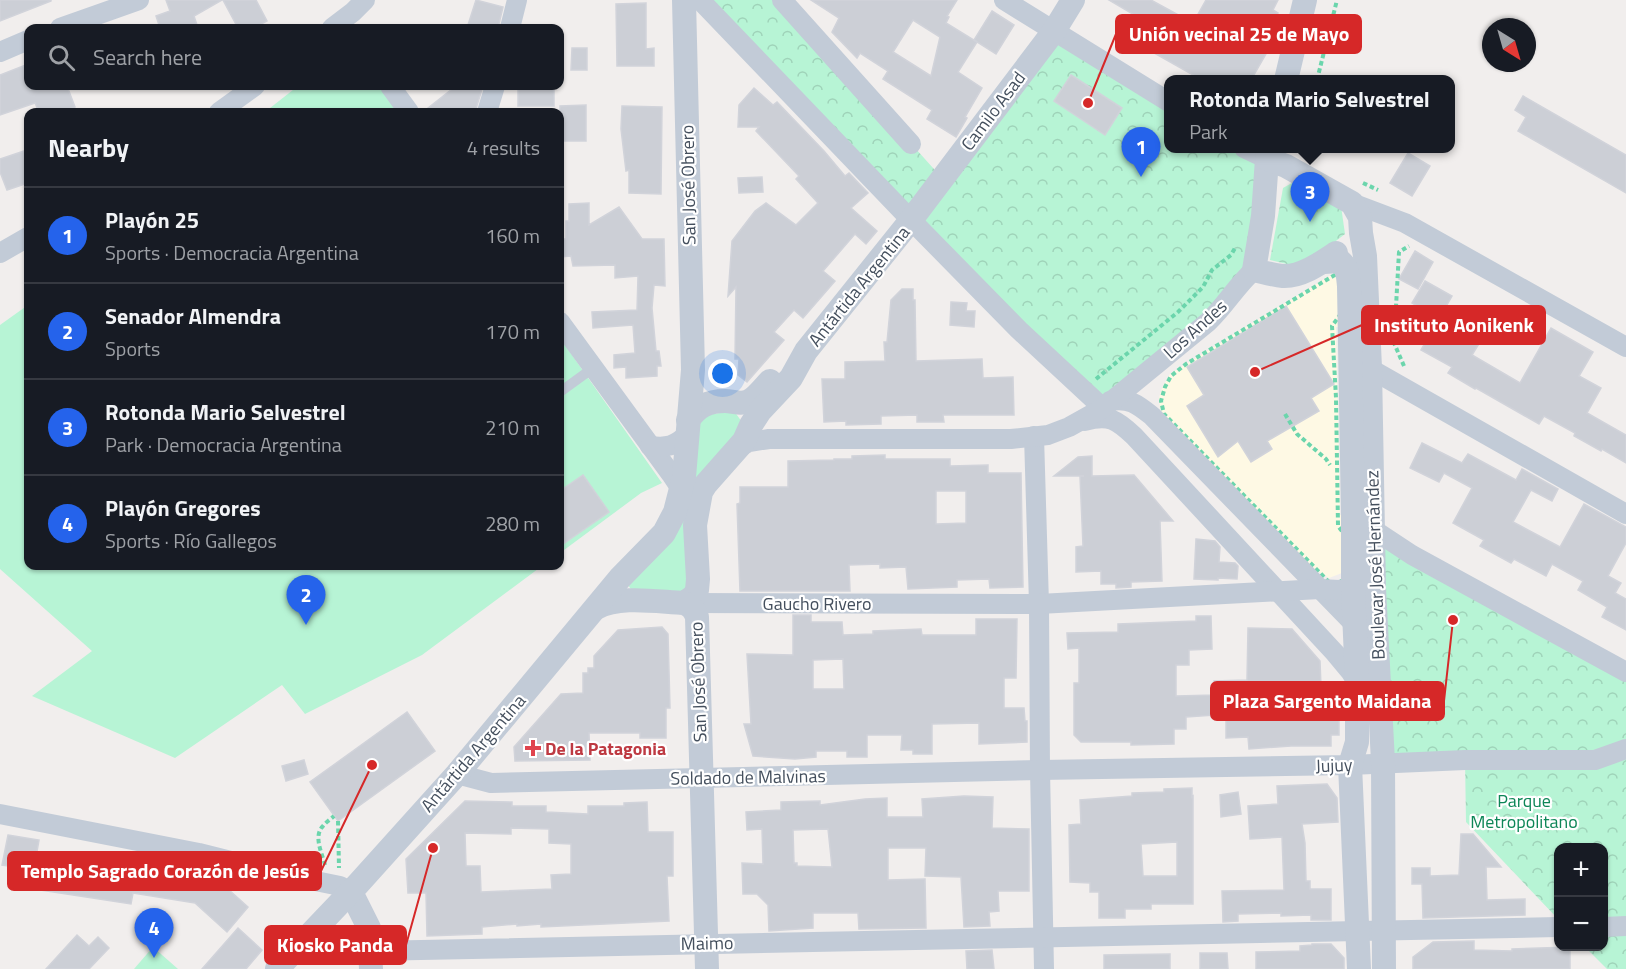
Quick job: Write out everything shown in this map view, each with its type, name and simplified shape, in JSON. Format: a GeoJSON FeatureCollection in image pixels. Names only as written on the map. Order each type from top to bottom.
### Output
{"type":"FeatureCollection","features":[{"type":"Feature","properties":{"kind":"street"},"geometry":{"type":"LineString","coordinates":[[71,24],[139,0]]}},
{"type":"Feature","properties":{"kind":"street"},"geometry":{"type":"LineString","coordinates":[[337,24],[365,0]]}},
{"type":"Feature","properties":{"kind":"street"},"geometry":{"type":"LineString","coordinates":[[511,24],[517,0]]}},
{"type":"Feature","properties":{"kind":"street","name":"San José Obrero"},"geometry":{"type":"LineString","coordinates":[[624,589],[664,533],[675,512],[687,453],[693,370],[684,0]]}},
{"type":"Feature","properties":{"kind":"street"},"geometry":{"type":"LineString","coordinates":[[700,0],[1019,330],[1116,399],[1137,404],[1152,416],[1354,624],[1370,643],[1377,662]]}},
{"type":"Feature","properties":{"kind":"street"},"geometry":{"type":"LineString","coordinates":[[782,0],[911,144]]}},
{"type":"Feature","properties":{"kind":"street"},"geometry":{"type":"LineString","coordinates":[[1004,0],[1164,99]]}},
{"type":"Feature","properties":{"kind":"street","name":"Camilo Asad"},"geometry":{"type":"LineString","coordinates":[[911,220],[1054,31],[1072,0]]}},
{"type":"Feature","properties":{"kind":"street"},"geometry":{"type":"LineString","coordinates":[[1287,75],[1305,0]]}},
{"type":"Feature","properties":{"kind":"street"},"geometry":{"type":"LineString","coordinates":[[0,52],[24,42]]}},
{"type":"Feature","properties":{"kind":"street"},"geometry":{"type":"LineString","coordinates":[[225,108],[249,90]]}},
{"type":"Feature","properties":{"kind":"street"},"geometry":{"type":"LineString","coordinates":[[393,90],[406,108]]}},
{"type":"Feature","properties":{"kind":"street"},"geometry":{"type":"LineString","coordinates":[[488,108],[494,90]]}},
{"type":"Feature","properties":{"kind":"street"},"geometry":{"type":"LineString","coordinates":[[1405,223],[1389,222],[1378,225],[1361,234],[1324,262],[1300,273],[1284,276],[1254,270],[1263,216],[1268,154],[1352,203],[1405,223],[1626,347]]}},
{"type":"Feature","properties":{"kind":"street","name":"Boulevar José Hernández"},"geometry":{"type":"LineString","coordinates":[[1352,203],[1360,218],[1365,256],[1353,517],[1357,742],[1350,765],[1359,969]]}},
{"type":"Feature","properties":{"kind":"street","name":"Antártida Argentina"},"geometry":{"type":"LineString","coordinates":[[760,431],[770,400],[791,378],[806,351],[911,220]]}},
{"type":"Feature","properties":{"kind":"street"},"geometry":{"type":"LineString","coordinates":[[0,253],[24,239]]}},
{"type":"Feature","properties":{"kind":"street","name":"Boulevar José Hernández"},"geometry":{"type":"LineString","coordinates":[[1324,262],[1340,261],[1345,265],[1360,362],[1374,529],[1377,662],[1383,762],[1384,969]]}},
{"type":"Feature","properties":{"kind":"street","name":"Los Andes"},"geometry":{"type":"LineString","coordinates":[[760,431],[999,439],[1048,435],[1077,423],[1116,399],[1222,309],[1245,278],[1254,270]]}},
{"type":"Feature","properties":{"kind":"street"},"geometry":{"type":"LineString","coordinates":[[564,328],[681,489]]}},
{"type":"Feature","properties":{"kind":"street","name":"Antártida Argentina"},"geometry":{"type":"LineString","coordinates":[[688,428],[696,410],[701,406],[749,401],[782,368],[806,351]]}},
{"type":"Feature","properties":{"kind":"street"},"geometry":{"type":"LineString","coordinates":[[1360,362],[1626,514]]}},
{"type":"Feature","properties":{"kind":"street","name":"San José Obrero"},"geometry":{"type":"LineString","coordinates":[[693,370],[701,396],[728,403]]}},
{"type":"Feature","properties":{"kind":"street"},"geometry":{"type":"LineString","coordinates":[[1146,372],[1142,382],[1142,392],[1152,416]]}},
{"type":"Feature","properties":{"kind":"street"},"geometry":{"type":"LineString","coordinates":[[1116,399],[1134,436]]}},
{"type":"Feature","properties":{"kind":"street"},"geometry":{"type":"LineString","coordinates":[[728,403],[744,411],[760,431]]}},
{"type":"Feature","properties":{"kind":"street"},"geometry":{"type":"LineString","coordinates":[[1077,423],[1101,417],[1112,418],[1134,436],[1335,653],[1357,682]]}},
{"type":"Feature","properties":{"kind":"street"},"geometry":{"type":"LineString","coordinates":[[650,446],[672,446],[688,428]]}},
{"type":"Feature","properties":{"kind":"street","name":"San José Obrero"},"geometry":{"type":"LineString","coordinates":[[684,603],[694,596],[699,579],[695,525],[701,492],[736,449],[760,431]]}},
{"type":"Feature","properties":{"kind":"street"},"geometry":{"type":"LineString","coordinates":[[1034,436],[1039,603],[1044,969]]}},
{"type":"Feature","properties":{"kind":"street"},"geometry":{"type":"LineString","coordinates":[[1353,517],[1412,555],[1626,672]]}},
{"type":"Feature","properties":{"kind":"street"},"geometry":{"type":"LineString","coordinates":[[1353,589],[1367,584],[1374,563]]}},
{"type":"Feature","properties":{"kind":"street","name":"Gaucho Rivero"},"geometry":{"type":"LineString","coordinates":[[596,608],[611,601],[624,589],[684,603],[1039,603],[1353,589]]}},
{"type":"Feature","properties":{"kind":"street","name":"San José Obrero"},"geometry":{"type":"LineString","coordinates":[[684,603],[690,605],[697,617],[707,969]]}},
{"type":"Feature","properties":{"kind":"street","name":"Antártida Argentina"},"geometry":{"type":"LineString","coordinates":[[277,969],[339,887],[457,774],[596,608]]}},
{"type":"Feature","properties":{"kind":"street","name":"Jujuy"},"geometry":{"type":"LineString","coordinates":[[1040,770],[1350,765],[1383,762],[1595,760],[1626,749]]}},
{"type":"Feature","properties":{"kind":"street","name":"Soldado de Malvinas"},"geometry":{"type":"LineString","coordinates":[[457,774],[491,783],[1040,770]]}},
{"type":"Feature","properties":{"kind":"street"},"geometry":{"type":"LineString","coordinates":[[0,814],[199,853],[339,887],[370,949]]}},
{"type":"Feature","properties":{"kind":"street"},"geometry":{"type":"LineString","coordinates":[[1608,927],[1626,926]]}},
{"type":"Feature","properties":{"kind":"street","name":"Maimo"},"geometry":{"type":"LineString","coordinates":[[370,949],[1554,927]]}},
{"type":"Feature","properties":{"kind":"lane"},"geometry":{"type":"LineString","coordinates":[[564,389],[593,368]]}},
{"type":"Feature","properties":{"kind":"path"},"geometry":{"type":"LineString","coordinates":[[1318,75],[1337,0]]}},
{"type":"Feature","properties":{"kind":"path"},"geometry":{"type":"LineString","coordinates":[[1407,371],[1394,343],[1399,252],[1418,239]]}},
{"type":"Feature","properties":{"kind":"path"},"geometry":{"type":"LineString","coordinates":[[1093,381],[1178,312],[1203,287],[1212,270],[1231,255],[1238,240]]}},
{"type":"Feature","properties":{"kind":"path"},"geometry":{"type":"LineString","coordinates":[[1338,273],[1344,277],[1345,308],[1332,326],[1336,398],[1338,526],[1350,542],[1350,576],[1338,583],[1330,583],[1164,414],[1161,400],[1171,376],[1186,364],[1338,273]]}},
{"type":"Feature","properties":{"kind":"path"},"geometry":{"type":"LineString","coordinates":[[1285,414],[1297,434],[1326,459]]}},
{"type":"Feature","properties":{"kind":"path"},"geometry":{"type":"LineString","coordinates":[[334,816],[322,827],[319,836],[325,864],[339,887]]}},
{"type":"Feature","properties":{"kind":"path"},"geometry":{"type":"LineString","coordinates":[[338,821],[339,887]]}},
{"type":"Feature","properties":{"kind":"shaded area"},"geometry":{"type":"Polygon","coordinates":[[[1331,275],[1341,281],[1342,327],[1336,327],[1340,515],[1347,515],[1342,573],[1329,578],[1316,570],[1163,417],[1159,398],[1170,374],[1331,275]]]}},
{"type":"Feature","properties":{"kind":"green space"},"geometry":{"type":"Polygon","coordinates":[[[700,0],[782,0],[942,178],[1054,31],[1164,99],[1164,153],[1253,153],[1267,159],[1254,270],[1103,408],[700,0]]]}},
{"type":"Feature","properties":{"kind":"green space"},"geometry":{"type":"Polygon","coordinates":[[[293,90],[382,90],[395,108],[270,108],[293,90]]]}},
{"type":"Feature","properties":{"kind":"green space"},"geometry":{"type":"Polygon","coordinates":[[[1297,180],[1341,206],[1345,234],[1319,254],[1291,265],[1270,260],[1283,188],[1297,180]]]}},
{"type":"Feature","properties":{"kind":"green space"},"geometry":{"type":"Polygon","coordinates":[[[24,308],[24,570],[537,570],[422,655],[305,714],[282,685],[175,758],[32,696],[92,651],[0,569],[0,325],[24,308]]]}},
{"type":"Feature","properties":{"kind":"green space"},"geometry":{"type":"Polygon","coordinates":[[[564,344],[662,483],[641,493],[564,550],[564,344]]]}},
{"type":"Feature","properties":{"kind":"green space"},"geometry":{"type":"Polygon","coordinates":[[[734,411],[742,422],[743,432],[709,468],[685,594],[635,595],[628,585],[665,543],[699,416],[734,411]]]}},
{"type":"Feature","properties":{"kind":"green space","name":"Parque Metropolitano"},"geometry":{"type":"Polygon","coordinates":[[[1374,529],[1626,672],[1626,969],[1607,969],[1589,951],[1608,951],[1608,843],[1554,843],[1554,915],[1466,822],[1465,760],[1383,762],[1374,529]]]}},
{"type":"Feature","properties":{"kind":"green space"},"geometry":{"type":"Polygon","coordinates":[[[153,947],[178,969],[134,969],[153,947]]]}},
{"type":"Feature","properties":{"kind":"building"},"geometry":{"type":"Polygon","coordinates":[[[0,0],[51,0],[51,1],[0,21],[0,0]]]}},
{"type":"Feature","properties":{"kind":"building"},"geometry":{"type":"Polygon","coordinates":[[[166,0],[222,0],[194,16],[197,24],[159,24],[156,16],[170,11],[166,0]]]}},
{"type":"Feature","properties":{"kind":"building"},"geometry":{"type":"Polygon","coordinates":[[[223,0],[256,0],[267,21],[261,24],[236,24],[223,0]]]}},
{"type":"Feature","properties":{"kind":"building"},"geometry":{"type":"Polygon","coordinates":[[[476,0],[503,7],[499,24],[468,24],[476,0]]]}},
{"type":"Feature","properties":{"kind":"building"},"geometry":{"type":"Polygon","coordinates":[[[811,0],[957,0],[947,16],[949,17],[946,23],[977,42],[958,72],[982,88],[956,137],[927,119],[932,110],[883,79],[888,71],[860,53],[857,58],[832,32],[839,18],[811,0]],[[913,20],[893,52],[931,76],[940,37],[913,20]]]}},
{"type":"Feature","properties":{"kind":"building"},"geometry":{"type":"Polygon","coordinates":[[[1109,0],[1151,0],[1193,23],[1206,0],[1278,0],[1273,10],[1278,13],[1265,35],[1274,40],[1254,75],[1193,75],[1131,40],[1143,20],[1109,0]]]}},
{"type":"Feature","properties":{"kind":"building"},"geometry":{"type":"Polygon","coordinates":[[[646,3],[646,49],[654,48],[654,66],[617,66],[616,4],[646,3]]]}},
{"type":"Feature","properties":{"kind":"building"},"geometry":{"type":"Polygon","coordinates":[[[992,11],[1014,25],[996,54],[974,40],[992,11]]]}},
{"type":"Feature","properties":{"kind":"building"},"geometry":{"type":"Polygon","coordinates":[[[572,48],[587,48],[587,70],[571,70],[572,48]]]}},
{"type":"Feature","properties":{"kind":"building"},"geometry":{"type":"Polygon","coordinates":[[[24,66],[24,90],[69,90],[75,107],[37,108],[35,103],[0,115],[0,75],[24,66]]]}},
{"type":"Feature","properties":{"kind":"building"},"geometry":{"type":"Polygon","coordinates":[[[1071,75],[1122,108],[1105,135],[1054,101],[1071,75]]]}},
{"type":"Feature","properties":{"kind":"building"},"geometry":{"type":"Polygon","coordinates":[[[754,88],[773,105],[777,102],[845,176],[849,173],[868,193],[851,208],[877,231],[866,244],[855,234],[823,271],[835,281],[803,318],[794,310],[774,332],[784,340],[747,382],[738,375],[739,359],[735,359],[736,287],[728,296],[732,241],[755,211],[766,203],[796,225],[818,203],[796,179],[799,176],[756,131],[759,127],[738,127],[739,105],[754,88]]]}},
{"type":"Feature","properties":{"kind":"building"},"geometry":{"type":"Polygon","coordinates":[[[451,90],[482,90],[476,108],[428,108],[451,90]]]}},
{"type":"Feature","properties":{"kind":"building"},"geometry":{"type":"Polygon","coordinates":[[[518,90],[554,90],[554,106],[518,106],[518,90]]]}},
{"type":"Feature","properties":{"kind":"building"},"geometry":{"type":"Polygon","coordinates":[[[1523,96],[1626,155],[1626,193],[1518,131],[1526,117],[1515,110],[1523,96]]]}},
{"type":"Feature","properties":{"kind":"building"},"geometry":{"type":"Polygon","coordinates":[[[586,105],[586,141],[564,141],[564,108],[560,106],[586,105]]]}},
{"type":"Feature","properties":{"kind":"building"},"geometry":{"type":"Polygon","coordinates":[[[622,106],[662,107],[661,194],[629,193],[629,170],[626,171],[621,129],[622,106]]]}},
{"type":"Feature","properties":{"kind":"building"},"geometry":{"type":"Polygon","coordinates":[[[24,151],[24,184],[7,190],[0,172],[0,159],[24,151]]]}},
{"type":"Feature","properties":{"kind":"building"},"geometry":{"type":"Polygon","coordinates":[[[1408,153],[1430,166],[1412,196],[1390,183],[1408,153]]]}},
{"type":"Feature","properties":{"kind":"building"},"geometry":{"type":"Polygon","coordinates":[[[762,177],[763,192],[739,193],[738,178],[762,177]]]}},
{"type":"Feature","properties":{"kind":"building"},"geometry":{"type":"Polygon","coordinates":[[[589,203],[589,225],[619,207],[642,239],[664,239],[665,286],[654,285],[652,308],[656,351],[659,351],[661,366],[657,366],[657,376],[626,378],[626,367],[614,368],[614,355],[635,353],[633,325],[593,328],[592,312],[637,310],[638,276],[615,278],[615,265],[573,266],[571,256],[564,257],[569,204],[589,203]]]}},
{"type":"Feature","properties":{"kind":"building"},"geometry":{"type":"Polygon","coordinates":[[[1415,251],[1433,262],[1418,289],[1399,279],[1415,251]]]}},
{"type":"Feature","properties":{"kind":"building"},"geometry":{"type":"Polygon","coordinates":[[[1425,281],[1452,296],[1439,319],[1412,303],[1425,281]]]}},
{"type":"Feature","properties":{"kind":"building"},"geometry":{"type":"Polygon","coordinates":[[[902,289],[913,289],[916,361],[982,359],[983,378],[1013,377],[1014,415],[943,415],[944,422],[917,422],[917,415],[881,416],[881,424],[846,425],[846,421],[824,422],[822,379],[845,379],[845,362],[885,361],[884,342],[887,342],[891,300],[902,289]]]}},
{"type":"Feature","properties":{"kind":"building"},"geometry":{"type":"Polygon","coordinates":[[[951,302],[967,303],[966,311],[975,311],[974,327],[950,325],[951,302]]]}},
{"type":"Feature","properties":{"kind":"building"},"geometry":{"type":"Polygon","coordinates":[[[1286,306],[1334,384],[1311,398],[1319,411],[1267,441],[1272,449],[1251,462],[1238,441],[1218,457],[1187,406],[1204,395],[1187,367],[1286,306]]]}},
{"type":"Feature","properties":{"kind":"building"},"geometry":{"type":"Polygon","coordinates":[[[1439,319],[1480,342],[1472,355],[1520,383],[1551,328],[1593,352],[1579,376],[1601,388],[1587,413],[1626,435],[1626,463],[1574,436],[1575,433],[1544,416],[1539,424],[1448,373],[1452,367],[1421,350],[1439,319]]]}},
{"type":"Feature","properties":{"kind":"building"},"geometry":{"type":"Polygon","coordinates":[[[1422,443],[1462,463],[1468,454],[1516,480],[1522,469],[1558,489],[1552,501],[1531,490],[1513,522],[1560,547],[1584,504],[1626,527],[1626,543],[1608,576],[1621,583],[1615,593],[1626,599],[1626,630],[1602,617],[1607,607],[1578,590],[1583,581],[1552,564],[1546,576],[1514,559],[1511,563],[1480,546],[1484,540],[1453,523],[1472,488],[1444,473],[1439,482],[1410,468],[1422,443]]]}},
{"type":"Feature","properties":{"kind":"building"},"geometry":{"type":"Polygon","coordinates":[[[885,455],[885,459],[950,459],[950,466],[988,465],[988,473],[1021,473],[1023,587],[990,588],[989,579],[957,580],[957,587],[908,589],[906,567],[880,568],[880,564],[849,565],[850,591],[740,591],[737,504],[740,503],[740,487],[788,487],[788,461],[852,459],[852,456],[885,455]],[[936,491],[936,524],[966,523],[966,491],[936,491]]]}},
{"type":"Feature","properties":{"kind":"building"},"geometry":{"type":"Polygon","coordinates":[[[1092,456],[1092,476],[1134,475],[1173,521],[1160,521],[1162,581],[1131,582],[1131,587],[1116,588],[1116,584],[1101,584],[1101,571],[1076,572],[1076,547],[1083,546],[1080,476],[1054,476],[1078,457],[1092,456]]]}},
{"type":"Feature","properties":{"kind":"building"},"geometry":{"type":"Polygon","coordinates":[[[583,475],[609,512],[564,543],[564,488],[583,475]]]}},
{"type":"Feature","properties":{"kind":"building"},"geometry":{"type":"Polygon","coordinates":[[[1196,539],[1215,541],[1220,547],[1219,562],[1235,563],[1238,566],[1237,579],[1194,579],[1196,539]]]}},
{"type":"Feature","properties":{"kind":"building"},"geometry":{"type":"Polygon","coordinates":[[[793,615],[811,615],[811,622],[842,622],[843,635],[921,629],[922,635],[976,635],[976,619],[1017,619],[1016,678],[1004,678],[1004,708],[1024,708],[1025,721],[1027,721],[1027,742],[979,744],[979,723],[932,724],[932,754],[913,754],[913,750],[901,750],[902,735],[867,735],[867,757],[847,757],[847,751],[816,751],[816,757],[795,759],[753,756],[744,724],[751,724],[747,654],[793,655],[793,615]],[[843,659],[813,660],[813,689],[844,689],[843,659]]]}},
{"type":"Feature","properties":{"kind":"building"},"geometry":{"type":"Polygon","coordinates":[[[1196,616],[1211,616],[1212,649],[1189,650],[1189,665],[1176,665],[1176,696],[1215,695],[1214,681],[1247,680],[1248,628],[1292,629],[1320,661],[1322,713],[1339,714],[1339,735],[1331,735],[1331,746],[1249,749],[1248,737],[1226,738],[1226,720],[1216,720],[1215,715],[1186,717],[1186,729],[1174,729],[1174,744],[1131,745],[1131,742],[1081,742],[1074,735],[1074,683],[1079,683],[1079,648],[1068,649],[1067,633],[1118,632],[1118,624],[1196,621],[1196,616]]]}},
{"type":"Feature","properties":{"kind":"building"},"geometry":{"type":"Polygon","coordinates":[[[662,627],[668,634],[670,708],[666,708],[666,738],[640,738],[640,733],[589,733],[590,760],[515,761],[514,747],[561,694],[583,693],[583,673],[588,673],[588,668],[594,668],[594,656],[618,630],[662,627]]]}},
{"type":"Feature","properties":{"kind":"building"},"geometry":{"type":"Polygon","coordinates":[[[407,712],[435,751],[338,821],[310,782],[407,712]]]}},
{"type":"Feature","properties":{"kind":"building"},"geometry":{"type":"Polygon","coordinates":[[[304,760],[308,774],[286,781],[282,766],[304,760]]]}},
{"type":"Feature","properties":{"kind":"building"},"geometry":{"type":"Polygon","coordinates":[[[1327,784],[1337,798],[1338,822],[1302,824],[1306,881],[1310,881],[1310,889],[1331,889],[1331,920],[1311,920],[1311,915],[1281,916],[1281,913],[1238,914],[1238,921],[1223,922],[1222,891],[1284,890],[1282,837],[1250,839],[1248,806],[1278,804],[1277,786],[1327,784]]]}},
{"type":"Feature","properties":{"kind":"building"},"geometry":{"type":"Polygon","coordinates":[[[1192,788],[1193,904],[1151,904],[1151,909],[1125,909],[1125,918],[1099,918],[1099,892],[1090,892],[1090,883],[1070,882],[1069,825],[1081,824],[1080,800],[1132,796],[1132,793],[1164,792],[1164,789],[1192,788]],[[1177,842],[1141,844],[1143,876],[1177,876],[1177,842]]]}},
{"type":"Feature","properties":{"kind":"building"},"geometry":{"type":"Polygon","coordinates":[[[1238,792],[1241,814],[1221,817],[1220,795],[1238,792]]]}},
{"type":"Feature","properties":{"kind":"building"},"geometry":{"type":"Polygon","coordinates":[[[964,796],[993,797],[992,828],[1029,829],[1029,891],[998,891],[999,911],[989,912],[990,926],[964,927],[961,877],[925,876],[926,848],[888,848],[888,880],[925,879],[926,928],[859,929],[858,913],[813,913],[813,928],[769,931],[768,905],[757,894],[743,894],[742,863],[763,864],[762,829],[747,830],[746,812],[781,810],[781,802],[820,801],[820,805],[887,798],[887,817],[923,817],[922,799],[964,796]],[[828,829],[793,830],[794,863],[797,863],[797,866],[832,867],[828,829]]]}},
{"type":"Feature","properties":{"kind":"building"},"geometry":{"type":"Polygon","coordinates":[[[465,801],[512,802],[512,806],[546,806],[546,812],[588,814],[588,806],[624,806],[624,803],[647,802],[648,832],[673,832],[673,876],[667,876],[669,921],[541,927],[541,924],[517,926],[517,924],[482,927],[482,934],[427,936],[426,893],[408,893],[406,859],[465,801]],[[511,828],[511,834],[465,833],[466,866],[480,866],[481,892],[552,889],[551,875],[571,874],[571,844],[549,843],[549,829],[511,828]]]}},
{"type":"Feature","properties":{"kind":"building"},"geometry":{"type":"Polygon","coordinates":[[[1461,834],[1473,834],[1501,867],[1486,867],[1487,900],[1525,899],[1525,915],[1423,918],[1422,884],[1412,884],[1412,868],[1430,868],[1430,876],[1459,875],[1461,834]]]}},
{"type":"Feature","properties":{"kind":"building"},"geometry":{"type":"Polygon","coordinates":[[[8,835],[39,840],[36,857],[138,873],[140,861],[210,873],[248,907],[227,932],[195,903],[133,893],[131,904],[28,888],[31,869],[2,865],[8,835]]]}},
{"type":"Feature","properties":{"kind":"building"},"geometry":{"type":"Polygon","coordinates":[[[238,928],[262,950],[246,969],[202,969],[238,928]]]}},
{"type":"Feature","properties":{"kind":"building"},"geometry":{"type":"Polygon","coordinates":[[[77,935],[89,946],[98,937],[109,948],[89,969],[46,969],[77,935]]]}},
{"type":"Feature","properties":{"kind":"building"},"geometry":{"type":"Polygon","coordinates":[[[1474,941],[1474,950],[1512,951],[1512,949],[1554,948],[1554,951],[1570,951],[1570,969],[1413,969],[1413,957],[1433,942],[1474,941]]]}},
{"type":"Feature","properties":{"kind":"building"},"geometry":{"type":"Polygon","coordinates":[[[1331,944],[1344,958],[1344,969],[1256,969],[1256,952],[1300,951],[1300,946],[1331,944]]]}},
{"type":"Feature","properties":{"kind":"building"},"geometry":{"type":"Polygon","coordinates":[[[992,950],[994,969],[967,969],[966,951],[992,950]]]}},
{"type":"Feature","properties":{"kind":"building"},"geometry":{"type":"Polygon","coordinates":[[[1200,953],[1227,953],[1228,969],[1200,969],[1200,953]]]}},
{"type":"Feature","properties":{"kind":"building"},"geometry":{"type":"Polygon","coordinates":[[[1170,954],[1170,969],[1104,969],[1104,955],[1170,954]]]}},
{"type":"Feature","properties":{"kind":"place","name":"Unión vecinal 25 de Mayo"},"geometry":{"type":"Point","coordinates":[1088,103]}},
{"type":"Feature","properties":{"kind":"place","name":"Playón 25"},"geometry":{"type":"Point","coordinates":[1141,177]}},
{"type":"Feature","properties":{"kind":"place","name":"Rotonda Mario Selvestrel"},"geometry":{"type":"Point","coordinates":[1310,222]}},
{"type":"Feature","properties":{"kind":"place","name":"Instituto Aonikenk"},"geometry":{"type":"Point","coordinates":[1255,372]}},
{"type":"Feature","properties":{"kind":"place","name":"Plaza Sargento Maidana"},"geometry":{"type":"Point","coordinates":[1453,620]}},
{"type":"Feature","properties":{"kind":"place","name":"Senador Almendra"},"geometry":{"type":"Point","coordinates":[306,625]}},
{"type":"Feature","properties":{"kind":"place","name":"De la Patagonia"},"geometry":{"type":"Point","coordinates":[533,748]}},
{"type":"Feature","properties":{"kind":"place","name":"Templo Sagrado Corazón de Jesús"},"geometry":{"type":"Point","coordinates":[372,765]}},
{"type":"Feature","properties":{"kind":"place","name":"Kiosko Panda"},"geometry":{"type":"Point","coordinates":[433,848]}},
{"type":"Feature","properties":{"kind":"place","name":"Playón Gregores"},"geometry":{"type":"Point","coordinates":[154,958]}}]}
